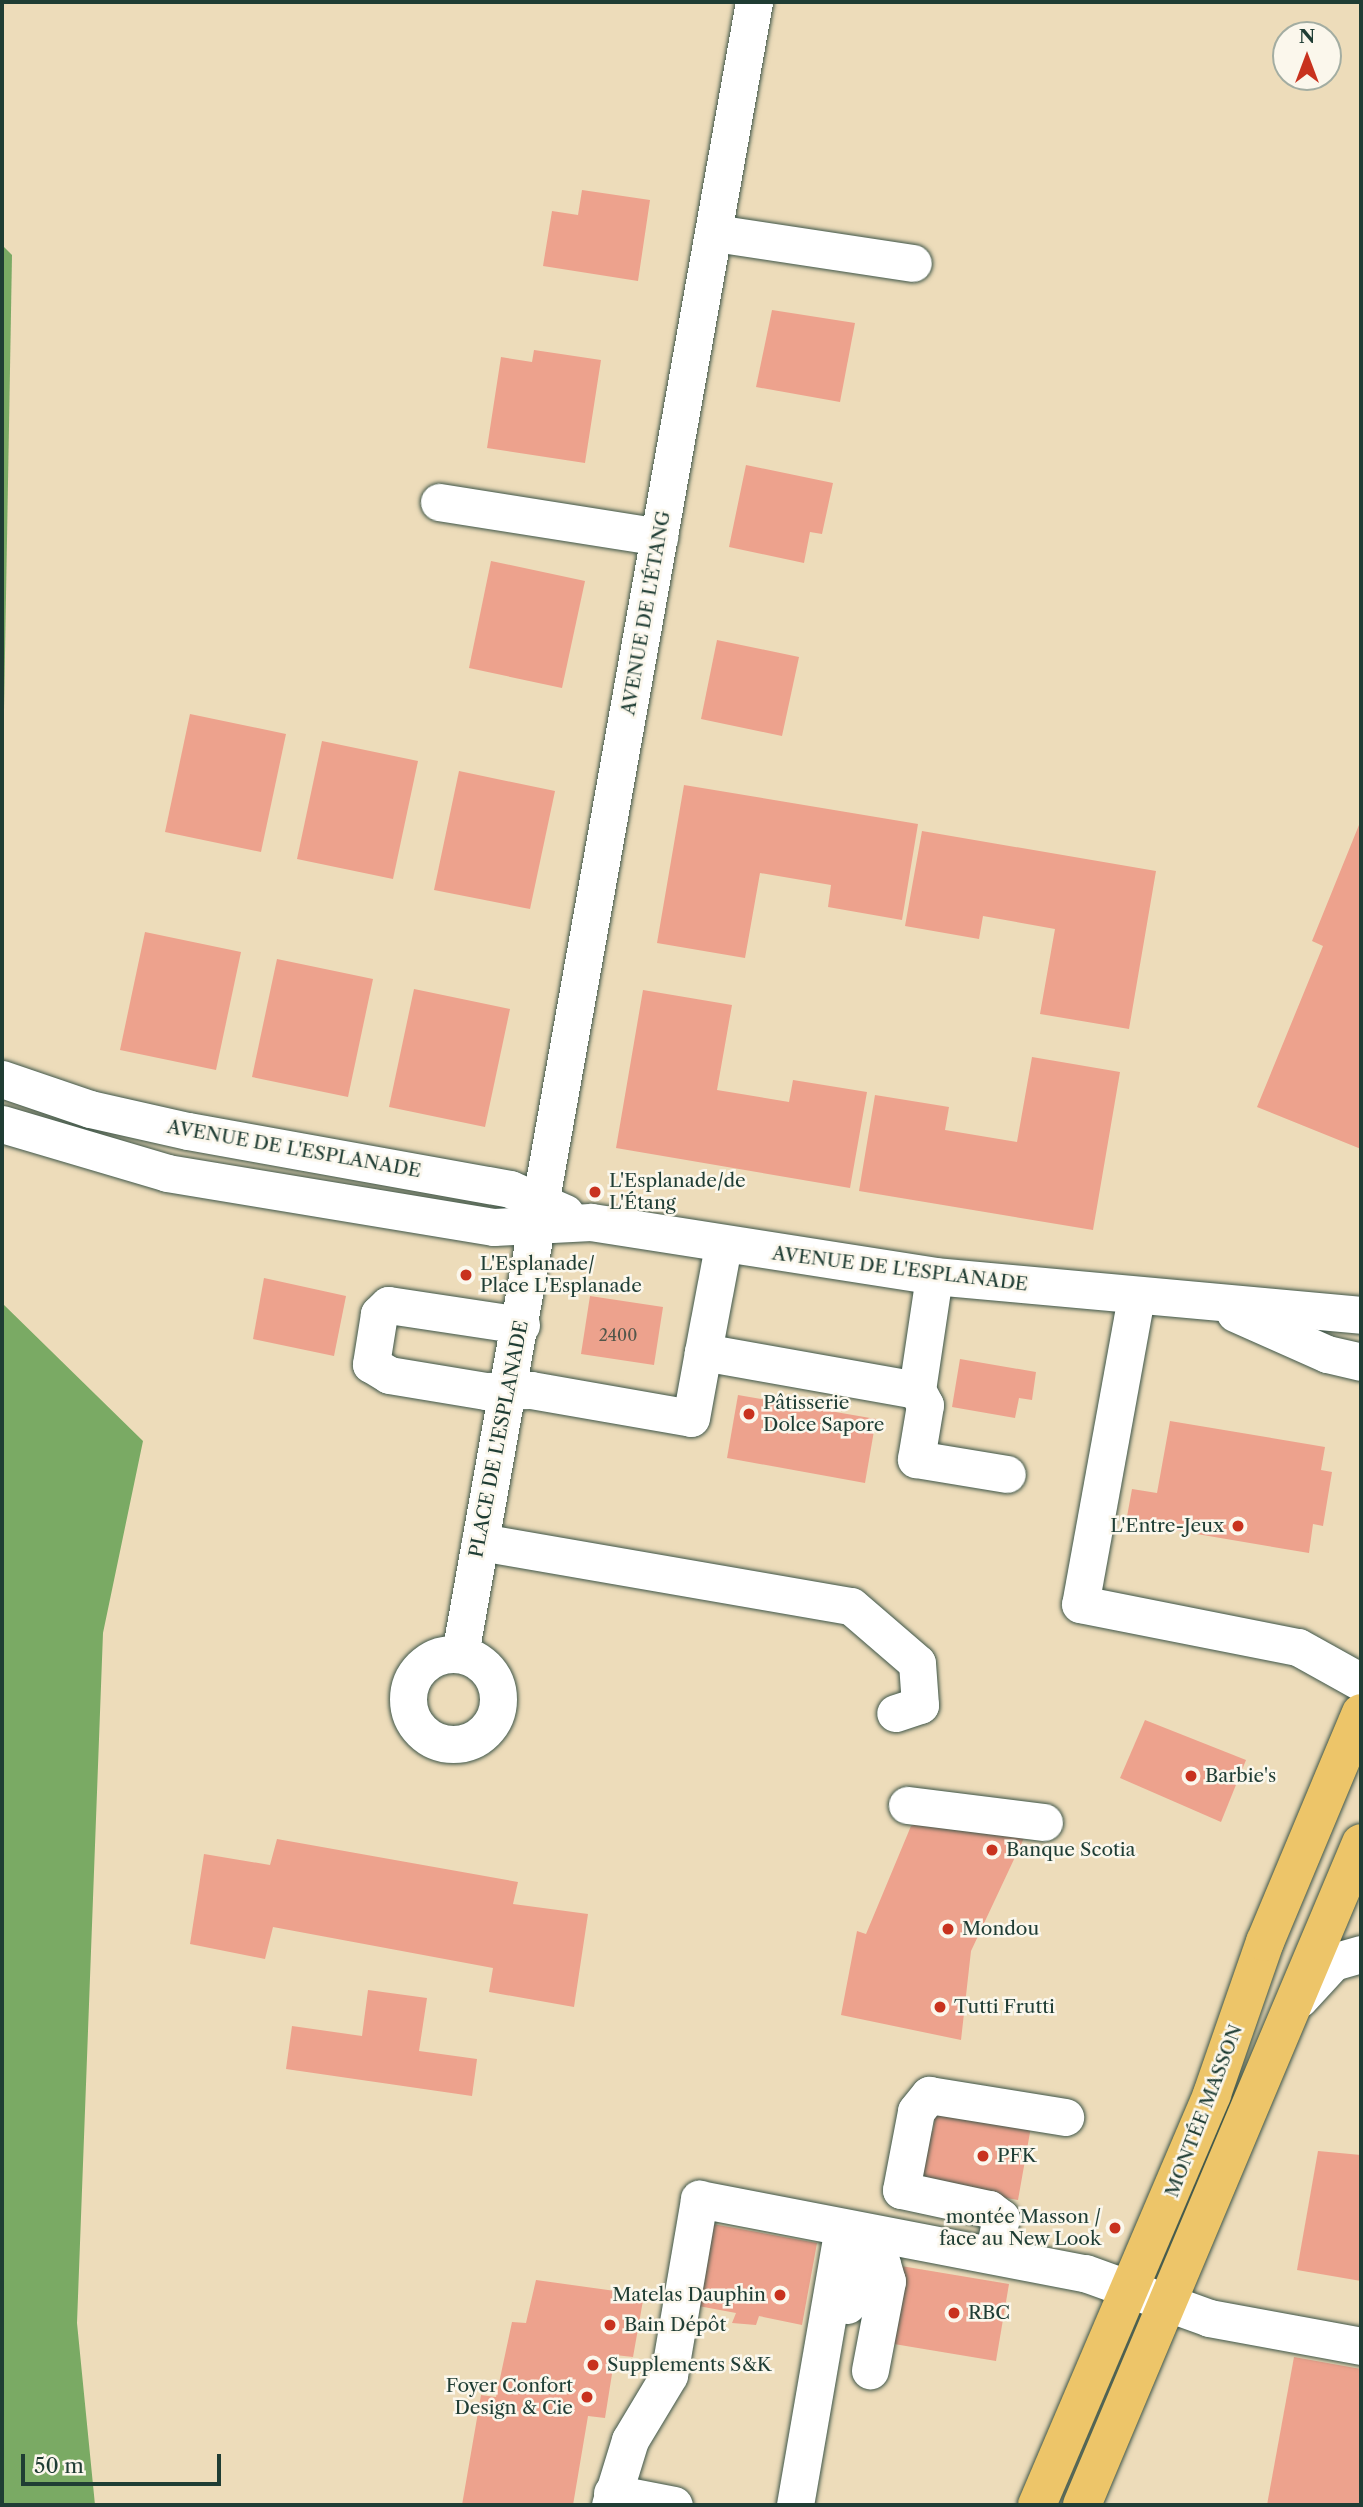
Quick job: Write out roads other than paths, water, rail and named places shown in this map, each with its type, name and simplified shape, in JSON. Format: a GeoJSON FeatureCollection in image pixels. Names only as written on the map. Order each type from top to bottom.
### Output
{"type":"FeatureCollection","features":[{"type":"Feature","properties":{"kind":"main road","name":"MONTÉE MASSON"},"geometry":{"type":"LineString","coordinates":[[1037,2505],[1212,2094],[1265,1942],[1361,1713]]}},
{"type":"Feature","properties":{"kind":"main road"},"geometry":{"type":"LineString","coordinates":[[1082,2505],[1361,1843]]}},
{"type":"Feature","properties":{"kind":"street","name":"AVENUE DE L'ÉTANG"},"geometry":{"type":"LineString","coordinates":[[541,1214],[754,2]]}},
{"type":"Feature","properties":{"kind":"street"},"geometry":{"type":"LineString","coordinates":[[715,233],[913,263]]}},
{"type":"Feature","properties":{"kind":"street"},"geometry":{"type":"LineString","coordinates":[[439,502],[659,537]]}},
{"type":"Feature","properties":{"kind":"street","name":"AVENUE DE L'ESPLANADE"},"geometry":{"type":"LineString","coordinates":[[2,1079],[90,1109],[510,1189],[541,1214]]}},
{"type":"Feature","properties":{"kind":"street","name":"AVENUE DE L'ESPLANADE"},"geometry":{"type":"LineString","coordinates":[[2,1124],[167,1172],[494,1227],[541,1214],[723,1246],[934,1276],[1218,1305],[1361,1315]]}},
{"type":"Feature","properties":{"kind":"street","name":"PLACE DE L'ESPLANADE"},"geometry":{"type":"LineString","coordinates":[[460,1654],[541,1214]]}},
{"type":"Feature","properties":{"kind":"street"},"geometry":{"type":"LineString","coordinates":[[521,1325],[388,1306],[375,1335],[370,1364],[380,1373],[691,1418],[723,1246]]}},
{"type":"Feature","properties":{"kind":"street"},"geometry":{"type":"LineString","coordinates":[[934,1276],[917,1390],[925,1405],[916,1459],[1007,1474]]}},
{"type":"Feature","properties":{"kind":"street"},"geometry":{"type":"LineString","coordinates":[[1136,1297],[1080,1604],[1298,1647],[1361,1682]]}},
{"type":"Feature","properties":{"kind":"street","name":"AVENUE DE L'ESPLANADE"},"geometry":{"type":"LineString","coordinates":[[1218,1305],[1328,1354],[1361,1362]]}},
{"type":"Feature","properties":{"kind":"street"},"geometry":{"type":"LineString","coordinates":[[703,1352],[917,1390]]}},
{"type":"Feature","properties":{"kind":"street"},"geometry":{"type":"LineString","coordinates":[[480,1542],[851,1606],[917,1663],[920,1705],[895,1713]]}},
{"type":"Feature","properties":{"kind":"street"},"geometry":{"type":"LineString","coordinates":[[907,1805],[1044,1822]]}},
{"type":"Feature","properties":{"kind":"street"},"geometry":{"type":"LineString","coordinates":[[1292,2009],[1333,1962],[1361,1954]]}},
{"type":"Feature","properties":{"kind":"street"},"geometry":{"type":"LineString","coordinates":[[993,2255],[1001,2218],[989,2208],[901,2190],[916,2111],[929,2095],[1065,2117]]}},
{"type":"Feature","properties":{"kind":"street"},"geometry":{"type":"LineString","coordinates":[[674,2505],[611,2499],[630,2440],[669,2375],[699,2199],[993,2255],[1128,2287],[1209,2318],[1361,2346]]}},
{"type":"Feature","properties":{"kind":"street"},"geometry":{"type":"LineString","coordinates":[[796,2505],[843,2228]]}},
{"type":"Feature","properties":{"kind":"place","name":"L'Esplanade/de L'Étang"},"geometry":{"type":"Point","coordinates":[595,1192]}},
{"type":"Feature","properties":{"kind":"place","name":"L'Esplanade/ Place L'Esplanade"},"geometry":{"type":"Point","coordinates":[466,1275]}},
{"type":"Feature","properties":{"kind":"place","name":"Pâtisserie Dolce Sapore"},"geometry":{"type":"Point","coordinates":[749,1414]}},
{"type":"Feature","properties":{"kind":"place","name":"L'Entre-Jeux"},"geometry":{"type":"Point","coordinates":[1238,1526]}},
{"type":"Feature","properties":{"kind":"place","name":"Barbie's"},"geometry":{"type":"Point","coordinates":[1191,1776]}},
{"type":"Feature","properties":{"kind":"place","name":"Banque Scotia"},"geometry":{"type":"Point","coordinates":[992,1850]}},
{"type":"Feature","properties":{"kind":"place","name":"Mondou"},"geometry":{"type":"Point","coordinates":[948,1929]}},
{"type":"Feature","properties":{"kind":"place","name":"Tutti Frutti"},"geometry":{"type":"Point","coordinates":[940,2007]}},
{"type":"Feature","properties":{"kind":"place","name":"PFK"},"geometry":{"type":"Point","coordinates":[983,2156]}},
{"type":"Feature","properties":{"kind":"place","name":"montée Masson / face au New Look"},"geometry":{"type":"Point","coordinates":[1115,2228]}},
{"type":"Feature","properties":{"kind":"place","name":"Matelas Dauphin"},"geometry":{"type":"Point","coordinates":[780,2295]}},
{"type":"Feature","properties":{"kind":"place","name":"RBC"},"geometry":{"type":"Point","coordinates":[954,2313]}},
{"type":"Feature","properties":{"kind":"place","name":"Bain Dépôt"},"geometry":{"type":"Point","coordinates":[610,2325]}},
{"type":"Feature","properties":{"kind":"place","name":"Supplements S&K"},"geometry":{"type":"Point","coordinates":[593,2365]}},
{"type":"Feature","properties":{"kind":"place","name":"Foyer Confort Design & Cie"},"geometry":{"type":"Point","coordinates":[587,2397]}}]}
